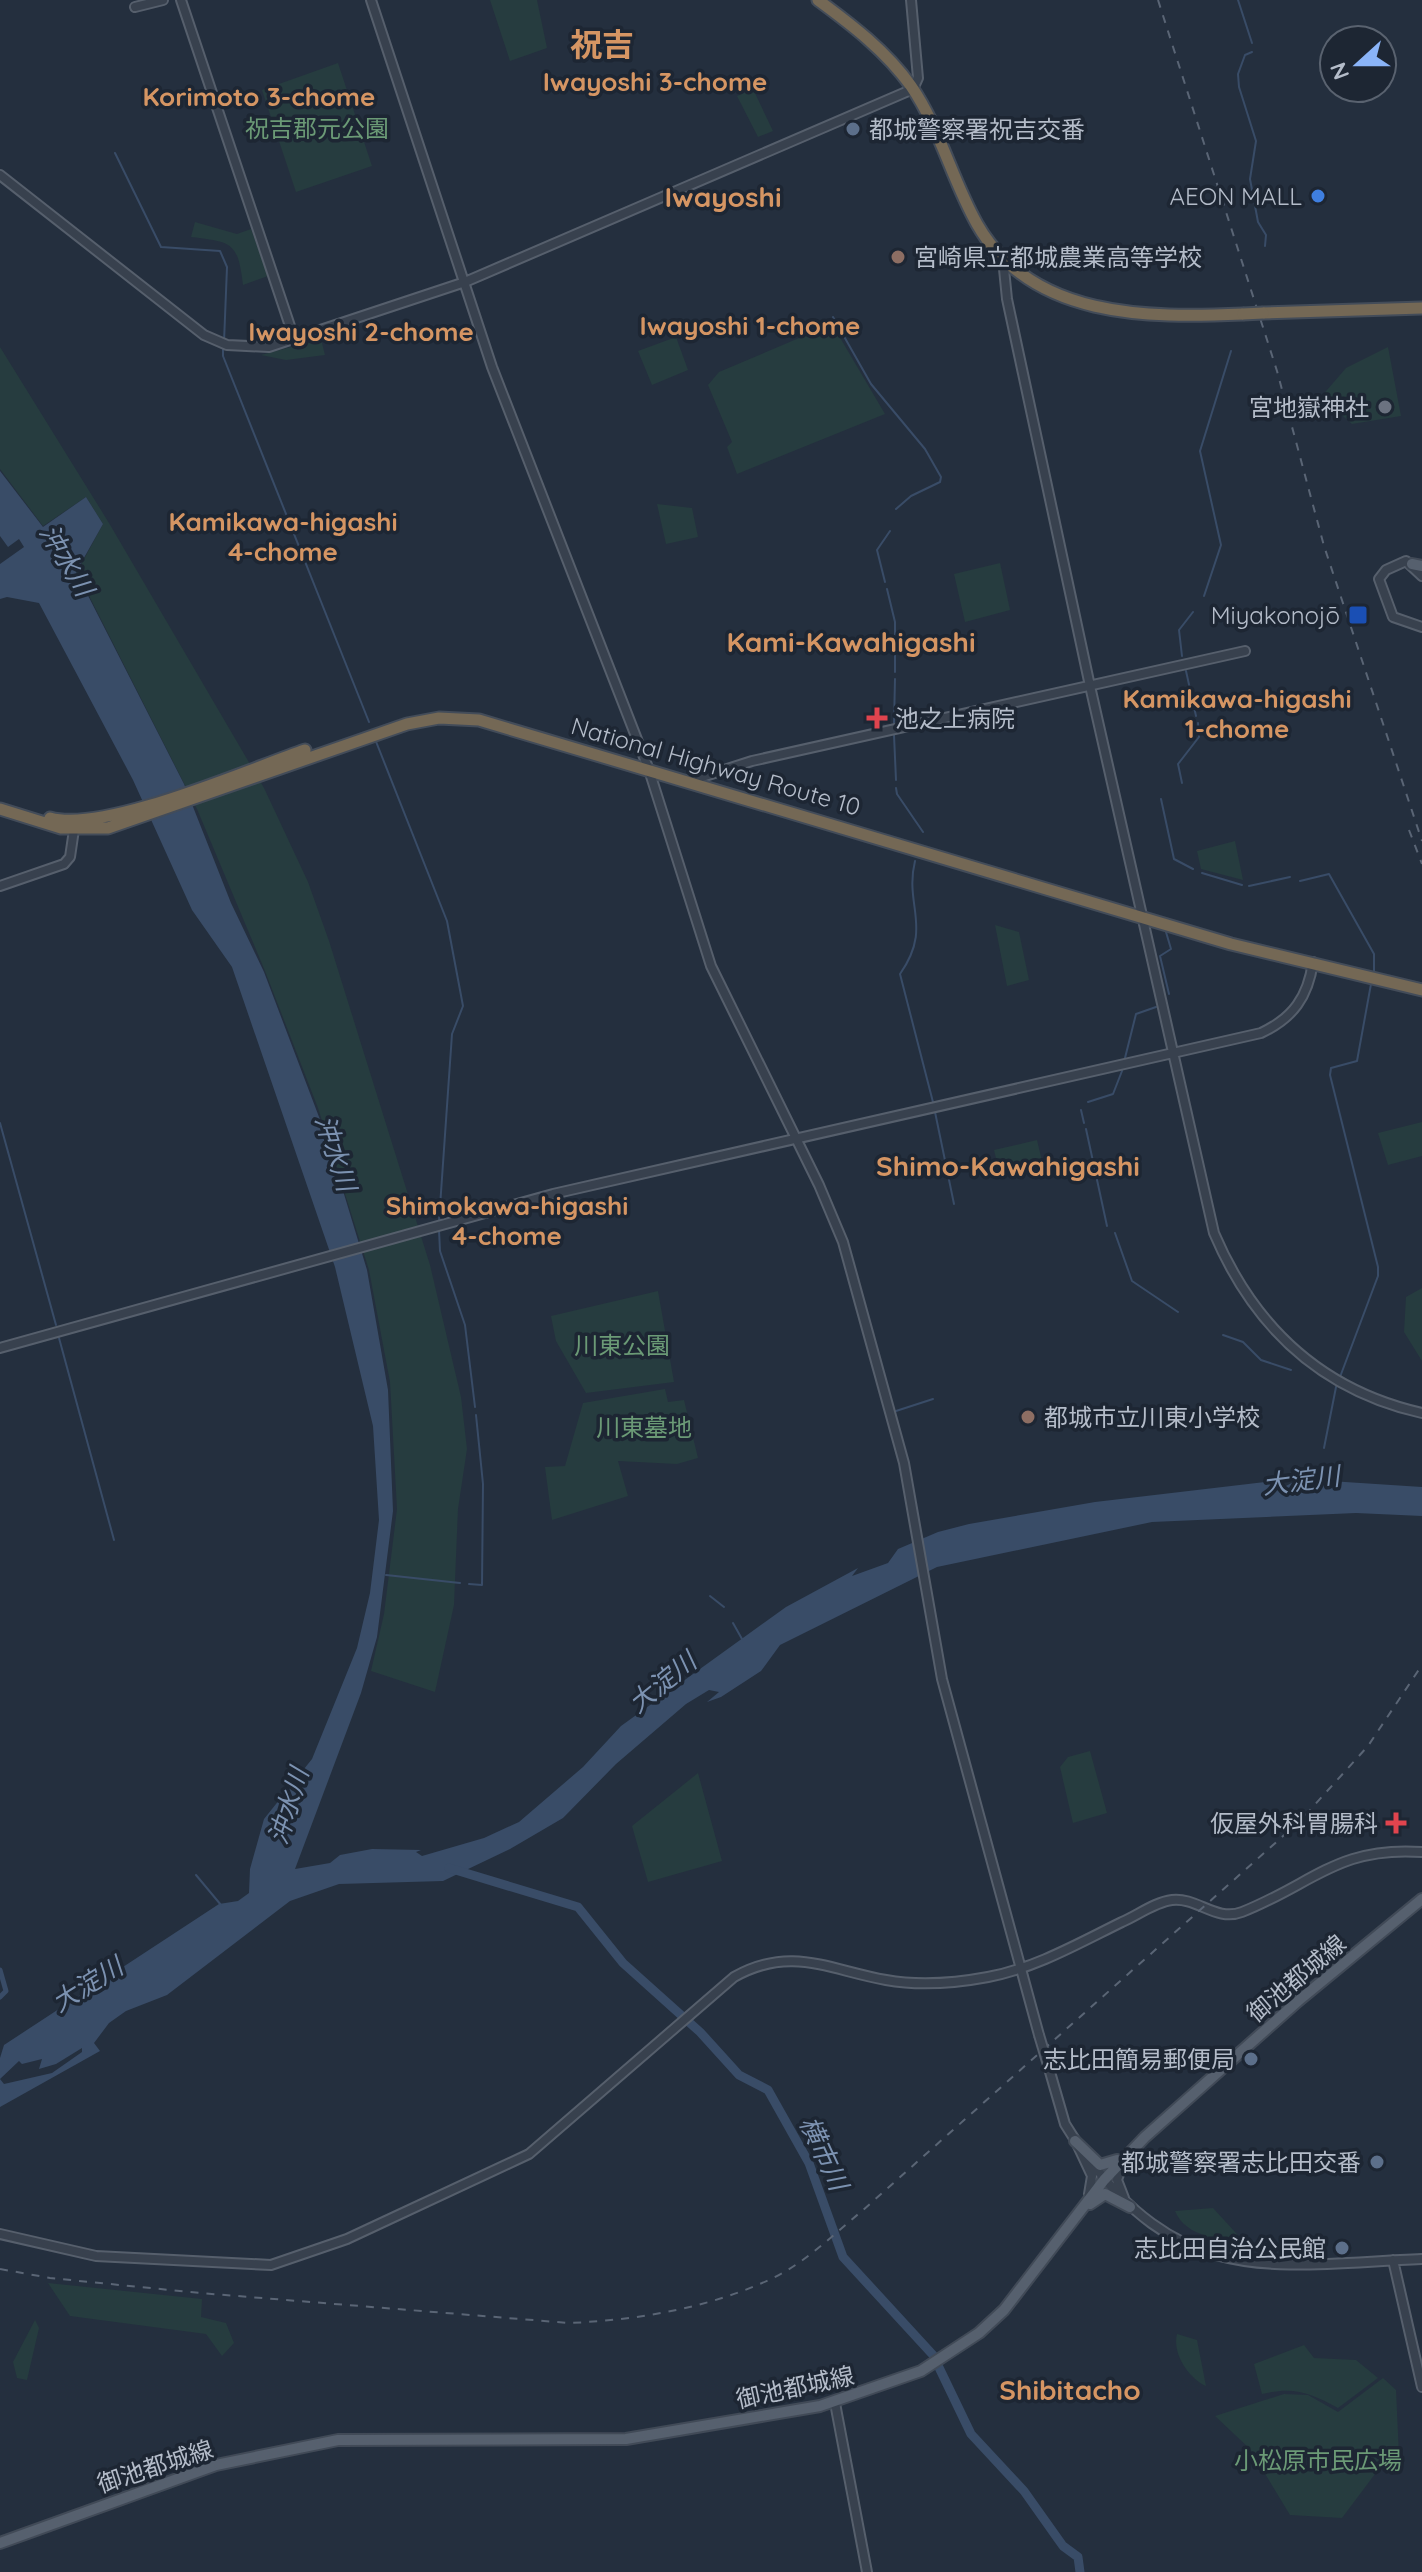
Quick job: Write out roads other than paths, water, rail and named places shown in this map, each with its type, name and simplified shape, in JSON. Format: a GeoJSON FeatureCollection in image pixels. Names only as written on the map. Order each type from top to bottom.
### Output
{"type":"FeatureCollection","features":[{"type":"Feature","properties":{"kind":"highway"},"geometry":{"type":"LineString","coordinates":[[818,0],[876,46],[913,89],[976,223],[1003,259],[1021,275],[1049,289],[1112,311],[1148,316],[1422,308]]}},
{"type":"Feature","properties":{"kind":"highway","name":"National Highway Route 10"},"geometry":{"type":"LineString","coordinates":[[0,809],[74,825],[117,820],[392,722],[443,712],[492,716],[647,766],[1312,964],[1422,983]]}},
{"type":"Feature","properties":{"kind":"highway","name":"National Highway Route 10"},"geometry":{"type":"LineString","coordinates":[[0,802],[74,825]]}},
{"type":"Feature","properties":{"kind":"highway","name":"National Highway Route 10"},"geometry":{"type":"LineString","coordinates":[[1371,976],[1422,990]]}},
{"type":"Feature","properties":{"kind":"main road","name":"御池都城線"},"geometry":{"type":"LineString","coordinates":[[0,2543],[203,2469],[338,2440],[626,2439],[835,2403],[933,2365],[959,2348],[1011,2303],[1127,2154],[1287,2011],[1422,1899]]}},
{"type":"Feature","properties":{"kind":"main road"},"geometry":{"type":"LineString","coordinates":[[1075,2141],[1100,2165],[1109,2165],[1127,2154]]}},
{"type":"Feature","properties":{"kind":"main road"},"geometry":{"type":"LineString","coordinates":[[1079,2212],[1105,2194],[1130,2207]]}},
{"type":"Feature","properties":{"kind":"street"},"geometry":{"type":"LineString","coordinates":[[135,7],[163,0]]}},
{"type":"Feature","properties":{"kind":"street"},"geometry":{"type":"LineString","coordinates":[[181,0],[295,341]]}},
{"type":"Feature","properties":{"kind":"street"},"geometry":{"type":"LineString","coordinates":[[371,0],[492,367],[647,766],[711,966],[797,1139],[843,1242],[913,1510],[942,1679],[1062,2115],[1093,2180],[1079,2212]]}},
{"type":"Feature","properties":{"kind":"street"},"geometry":{"type":"LineString","coordinates":[[0,175],[190,324],[227,345],[257,349],[295,341],[465,282],[913,89],[918,78],[911,0]]}},
{"type":"Feature","properties":{"kind":"street"},"geometry":{"type":"LineString","coordinates":[[1003,259],[1007,299],[1090,686],[1214,1233],[1230,1270],[1252,1307],[1309,1362],[1369,1398],[1422,1413]]}},
{"type":"Feature","properties":{"kind":"street"},"geometry":{"type":"LineString","coordinates":[[1422,576],[1417,565],[1406,561],[1394,565],[1379,579],[1393,617],[1422,627]]}},
{"type":"Feature","properties":{"kind":"street"},"geometry":{"type":"LineString","coordinates":[[698,781],[752,761],[1245,651]]}},
{"type":"Feature","properties":{"kind":"street"},"geometry":{"type":"LineString","coordinates":[[0,886],[64,864],[70,857],[74,825]]}},
{"type":"Feature","properties":{"kind":"street"},"geometry":{"type":"LineString","coordinates":[[0,1348],[553,1194],[1261,1033],[1285,1021],[1306,991],[1312,964]]}},
{"type":"Feature","properties":{"kind":"street"},"geometry":{"type":"LineString","coordinates":[[0,2234],[96,2256],[271,2265],[287,2262],[347,2239],[529,2154],[731,1979],[757,1965],[785,1960],[819,1963],[888,1981],[919,1983],[986,1977],[1022,1969],[1167,1901],[1183,1901],[1218,1913],[1233,1914],[1351,1857],[1386,1851],[1422,1852]]}},
{"type":"Feature","properties":{"kind":"street"},"geometry":{"type":"LineString","coordinates":[[1075,2141],[1104,2180],[1130,2207],[1178,2241],[1241,2261],[1293,2265],[1422,2259]]}},
{"type":"Feature","properties":{"kind":"street"},"geometry":{"type":"LineString","coordinates":[[1127,2154],[1117,2180],[1130,2207]]}},
{"type":"Feature","properties":{"kind":"street"},"geometry":{"type":"LineString","coordinates":[[1393,2260],[1422,2387]]}},
{"type":"Feature","properties":{"kind":"street"},"geometry":{"type":"LineString","coordinates":[[835,2403],[867,2572]]}},
{"type":"Feature","properties":{"kind":"water"},"geometry":{"type":"Polygon","coordinates":[[[0,471],[43,527],[86,497],[103,524],[76,572],[184,784],[231,903],[264,972],[327,1138],[367,1270],[388,1390],[393,1511],[377,1637],[361,1693],[295,1869],[330,1863],[340,1855],[372,1849],[421,1850],[416,1852],[422,1856],[484,1838],[519,1822],[583,1767],[621,1726],[786,1607],[858,1568],[852,1576],[888,1563],[898,1549],[938,1532],[1095,1502],[1265,1482],[1286,1486],[1299,1479],[1422,1487],[1422,1516],[1356,1513],[1152,1522],[937,1567],[780,1645],[761,1671],[721,1697],[707,1702],[719,1692],[709,1690],[686,1704],[616,1764],[563,1818],[510,1849],[443,1881],[339,1884],[290,1901],[167,1995],[126,2011],[109,2023],[94,2043],[100,2051],[0,2107],[0,2079],[0,2058],[4,2045],[219,1904],[238,1901],[249,1893],[250,1869],[264,1819],[312,1759],[357,1648],[370,1593],[379,1520],[373,1426],[335,1267],[232,967],[192,910],[133,780],[39,603],[7,597],[0,599],[0,564],[24,547],[19,539],[8,547],[0,536],[0,471]],[[82,2048],[56,2064],[39,2069],[42,2059],[22,2064],[19,2061],[0,2079],[4,2084],[52,2073],[82,2052],[82,2048]]]}},
{"type":"Feature","properties":{"kind":"waterway"},"geometry":{"type":"LineString","coordinates":[[1238,0],[1252,43]]}},
{"type":"Feature","properties":{"kind":"waterway"},"geometry":{"type":"LineString","coordinates":[[1252,52],[1245,55],[1238,74],[1239,87],[1256,141],[1250,179],[1258,222],[1266,235],[1265,246]]}},
{"type":"Feature","properties":{"kind":"waterway"},"geometry":{"type":"LineString","coordinates":[[115,153],[161,247],[220,251],[227,267],[224,342]]}},
{"type":"Feature","properties":{"kind":"waterway"},"geometry":{"type":"LineString","coordinates":[[833,317],[871,384],[925,449],[941,477],[940,482],[911,496],[896,509]]}},
{"type":"Feature","properties":{"kind":"waterway"},"geometry":{"type":"LineString","coordinates":[[223,348],[223,356],[369,722]]}},
{"type":"Feature","properties":{"kind":"waterway"},"geometry":{"type":"LineString","coordinates":[[1204,596],[1221,545],[1200,451],[1231,351]]}},
{"type":"Feature","properties":{"kind":"waterway"},"geometry":{"type":"LineString","coordinates":[[885,582],[877,550],[890,531]]}},
{"type":"Feature","properties":{"kind":"waterway"},"geometry":{"type":"LineString","coordinates":[[887,589],[895,622],[895,672]]}},
{"type":"Feature","properties":{"kind":"waterway"},"geometry":{"type":"LineString","coordinates":[[1182,656],[1179,630],[1193,612]]}},
{"type":"Feature","properties":{"kind":"waterway"},"geometry":{"type":"LineString","coordinates":[[1186,671],[1196,716]]}},
{"type":"Feature","properties":{"kind":"waterway"},"geometry":{"type":"LineString","coordinates":[[894,723],[895,679]]}},
{"type":"Feature","properties":{"kind":"waterway"},"geometry":{"type":"LineString","coordinates":[[1182,783],[1178,764],[1199,737],[1198,723]]}},
{"type":"Feature","properties":{"kind":"waterway"},"geometry":{"type":"LineString","coordinates":[[894,735],[896,780]]}},
{"type":"Feature","properties":{"kind":"waterway"},"geometry":{"type":"LineString","coordinates":[[375,739],[447,921],[463,1006],[452,1034],[439,1221]]}},
{"type":"Feature","properties":{"kind":"waterway"},"geometry":{"type":"LineString","coordinates":[[896,788],[923,832]]}},
{"type":"Feature","properties":{"kind":"waterway"},"geometry":{"type":"LineString","coordinates":[[1161,799],[1174,859],[1193,869]]}},
{"type":"Feature","properties":{"kind":"waterway"},"geometry":{"type":"LineString","coordinates":[[915,861],[915,943],[900,974],[934,1106]]}},
{"type":"Feature","properties":{"kind":"waterway"},"geometry":{"type":"LineString","coordinates":[[1202,873],[1242,885]]}},
{"type":"Feature","properties":{"kind":"waterway"},"geometry":{"type":"LineString","coordinates":[[1300,881],[1329,874],[1374,954],[1374,975]]}},
{"type":"Feature","properties":{"kind":"waterway"},"geometry":{"type":"LineString","coordinates":[[1249,886],[1290,877]]}},
{"type":"Feature","properties":{"kind":"waterway"},"geometry":{"type":"LineString","coordinates":[[1166,932],[1171,949],[1160,956],[1169,994]]}},
{"type":"Feature","properties":{"kind":"waterway"},"geometry":{"type":"LineString","coordinates":[[1340,1377],[1378,1276],[1378,1267],[1330,1075],[1331,1068],[1357,1061],[1371,984]]}},
{"type":"Feature","properties":{"kind":"waterway"},"geometry":{"type":"LineString","coordinates":[[1125,1058],[1136,1014],[1156,1007]]}},
{"type":"Feature","properties":{"kind":"waterway"},"geometry":{"type":"LineString","coordinates":[[1088,1102],[1113,1094],[1122,1071]]}},
{"type":"Feature","properties":{"kind":"waterway"},"geometry":{"type":"LineString","coordinates":[[1081,1110],[1084,1123]]}},
{"type":"Feature","properties":{"kind":"waterway"},"geometry":{"type":"LineString","coordinates":[[935,1112],[954,1204]]}},
{"type":"Feature","properties":{"kind":"waterway"},"geometry":{"type":"LineString","coordinates":[[0,1123],[56,1325]]}},
{"type":"Feature","properties":{"kind":"waterway"},"geometry":{"type":"LineString","coordinates":[[1086,1129],[1107,1226]]}},
{"type":"Feature","properties":{"kind":"waterway"},"geometry":{"type":"LineString","coordinates":[[439,1230],[440,1251],[465,1325],[475,1407]]}},
{"type":"Feature","properties":{"kind":"waterway"},"geometry":{"type":"LineString","coordinates":[[1115,1233],[1132,1281],[1178,1312]]}},
{"type":"Feature","properties":{"kind":"waterway"},"geometry":{"type":"LineString","coordinates":[[1223,1335],[1243,1342],[1261,1360],[1291,1370]]}},
{"type":"Feature","properties":{"kind":"waterway"},"geometry":{"type":"LineString","coordinates":[[59,1338],[114,1540]]}},
{"type":"Feature","properties":{"kind":"waterway"},"geometry":{"type":"LineString","coordinates":[[1324,1448],[1337,1382]]}},
{"type":"Feature","properties":{"kind":"waterway"},"geometry":{"type":"LineString","coordinates":[[896,1411],[933,1399]]}},
{"type":"Feature","properties":{"kind":"waterway"},"geometry":{"type":"LineString","coordinates":[[469,1584],[482,1585],[483,1484],[476,1415]]}},
{"type":"Feature","properties":{"kind":"waterway"},"geometry":{"type":"LineString","coordinates":[[386,1575],[460,1583]]}},
{"type":"Feature","properties":{"kind":"waterway"},"geometry":{"type":"LineString","coordinates":[[710,1596],[724,1607]]}},
{"type":"Feature","properties":{"kind":"waterway"},"geometry":{"type":"LineString","coordinates":[[733,1623],[742,1639]]}},
{"type":"Feature","properties":{"kind":"waterway","name":"横市川"},"geometry":{"type":"LineString","coordinates":[[449,1868],[578,1907],[623,1963],[700,2032],[739,2075],[768,2090],[809,2163],[843,2257],[933,2355],[971,2434],[1024,2491],[1063,2546],[1078,2557],[1080,2572]]}},
{"type":"Feature","properties":{"kind":"waterway"},"geometry":{"type":"LineString","coordinates":[[196,1875],[221,1905]]}},
{"type":"Feature","properties":{"kind":"waterway"},"geometry":{"type":"LineString","coordinates":[[0,1970],[6,1991],[0,1997]]}},
{"type":"Feature","properties":{"kind":"railway"},"geometry":{"type":"LineString","coordinates":[[1158,0],[1277,371],[1324,546],[1422,841]]}},
{"type":"Feature","properties":{"kind":"railway"},"geometry":{"type":"LineString","coordinates":[[1409,830],[1422,864]]}},
{"type":"Feature","properties":{"kind":"railway"},"geometry":{"type":"LineString","coordinates":[[0,2269],[50,2278],[200,2293],[569,2323],[673,2311],[724,2297],[773,2278],[808,2256],[862,2211],[1300,1821],[1368,1746],[1422,1665]]}},
{"type":"Feature","properties":{"kind":"place","name":"都城警察署祝吉交番"},"geometry":{"type":"Point","coordinates":[853,129]}},
{"type":"Feature","properties":{"kind":"place","name":"AEON MALL"},"geometry":{"type":"Point","coordinates":[1318,196]}},
{"type":"Feature","properties":{"kind":"place","name":"宮崎県立都城農業高等学校"},"geometry":{"type":"Point","coordinates":[898,257]}},
{"type":"Feature","properties":{"kind":"place","name":"宮地嶽神社"},"geometry":{"type":"Point","coordinates":[1385,407]}},
{"type":"Feature","properties":{"kind":"place","name":"Miyakonojō"},"geometry":{"type":"Point","coordinates":[1358,615]}},
{"type":"Feature","properties":{"kind":"place","name":"池之上病院"},"geometry":{"type":"Point","coordinates":[877,718]}},
{"type":"Feature","properties":{"kind":"place","name":"都城市立川東小学校"},"geometry":{"type":"Point","coordinates":[1028,1417]}},
{"type":"Feature","properties":{"kind":"place","name":"仮屋外科胃腸科"},"geometry":{"type":"Point","coordinates":[1396,1823]}},
{"type":"Feature","properties":{"kind":"place","name":"志比田簡易郵便局"},"geometry":{"type":"Point","coordinates":[1251,2059]}},
{"type":"Feature","properties":{"kind":"place","name":"都城警察署志比田交番"},"geometry":{"type":"Point","coordinates":[1377,2162]}},
{"type":"Feature","properties":{"kind":"place","name":"志比田自治公民館"},"geometry":{"type":"Point","coordinates":[1342,2248]}},
{"type":"Feature","properties":{"kind":"district","name":"祝吉"},"geometry":{"type":"Point","coordinates":[602,44]}},
{"type":"Feature","properties":{"kind":"district","name":"Iwayoshi 3-chome"},"geometry":{"type":"Point","coordinates":[655,81]}},
{"type":"Feature","properties":{"kind":"district","name":"Korimoto 3-chome"},"geometry":{"type":"Point","coordinates":[259,96]}},
{"type":"Feature","properties":{"kind":"district","name":"Iwayoshi"},"geometry":{"type":"Point","coordinates":[723,196]}},
{"type":"Feature","properties":{"kind":"district","name":"Iwayoshi 1-chome"},"geometry":{"type":"Point","coordinates":[750,325]}},
{"type":"Feature","properties":{"kind":"district","name":"Iwayoshi 2-chome"},"geometry":{"type":"Point","coordinates":[361,331]}},
{"type":"Feature","properties":{"kind":"district","name":"Kamikawa-higashi 4-chome"},"geometry":{"type":"Point","coordinates":[283,536]}},
{"type":"Feature","properties":{"kind":"district","name":"Kami-Kawahigashi"},"geometry":{"type":"Point","coordinates":[851,641]}},
{"type":"Feature","properties":{"kind":"district","name":"Kamikawa-higashi 1-chome"},"geometry":{"type":"Point","coordinates":[1237,713]}},
{"type":"Feature","properties":{"kind":"district","name":"Shimo-Kawahigashi"},"geometry":{"type":"Point","coordinates":[1008,1165]}},
{"type":"Feature","properties":{"kind":"district","name":"Shimokawa-higashi 4-chome"},"geometry":{"type":"Point","coordinates":[507,1220]}},
{"type":"Feature","properties":{"kind":"district","name":"Shibitacho"},"geometry":{"type":"Point","coordinates":[1070,2389]}},
{"type":"Feature","properties":{"kind":"park label","name":"祝吉郡元公園"},"geometry":{"type":"Point","coordinates":[317,128]}},
{"type":"Feature","properties":{"kind":"park label","name":"川東公園"},"geometry":{"type":"Point","coordinates":[622,1345]}},
{"type":"Feature","properties":{"kind":"park label","name":"川東墓地"},"geometry":{"type":"Point","coordinates":[644,1427]}},
{"type":"Feature","properties":{"kind":"park label","name":"小松原市民広場"},"geometry":{"type":"Point","coordinates":[1318,2460]}},
{"type":"Feature","properties":{"kind":"water label","name":"沖水川"},"geometry":{"type":"Point","coordinates":[67,560]}},
{"type":"Feature","properties":{"kind":"water label","name":"沖水川"},"geometry":{"type":"Point","coordinates":[336,1153]}},
{"type":"Feature","properties":{"kind":"water label","name":"大淀川"},"geometry":{"type":"Point","coordinates":[1301,1480]}},
{"type":"Feature","properties":{"kind":"water label","name":"大淀川"},"geometry":{"type":"Point","coordinates":[662,1682]}},
{"type":"Feature","properties":{"kind":"water label","name":"沖水川"},"geometry":{"type":"Point","coordinates":[288,1806]}},
{"type":"Feature","properties":{"kind":"water label","name":"大淀川"},"geometry":{"type":"Point","coordinates":[87,1984]}}]}
